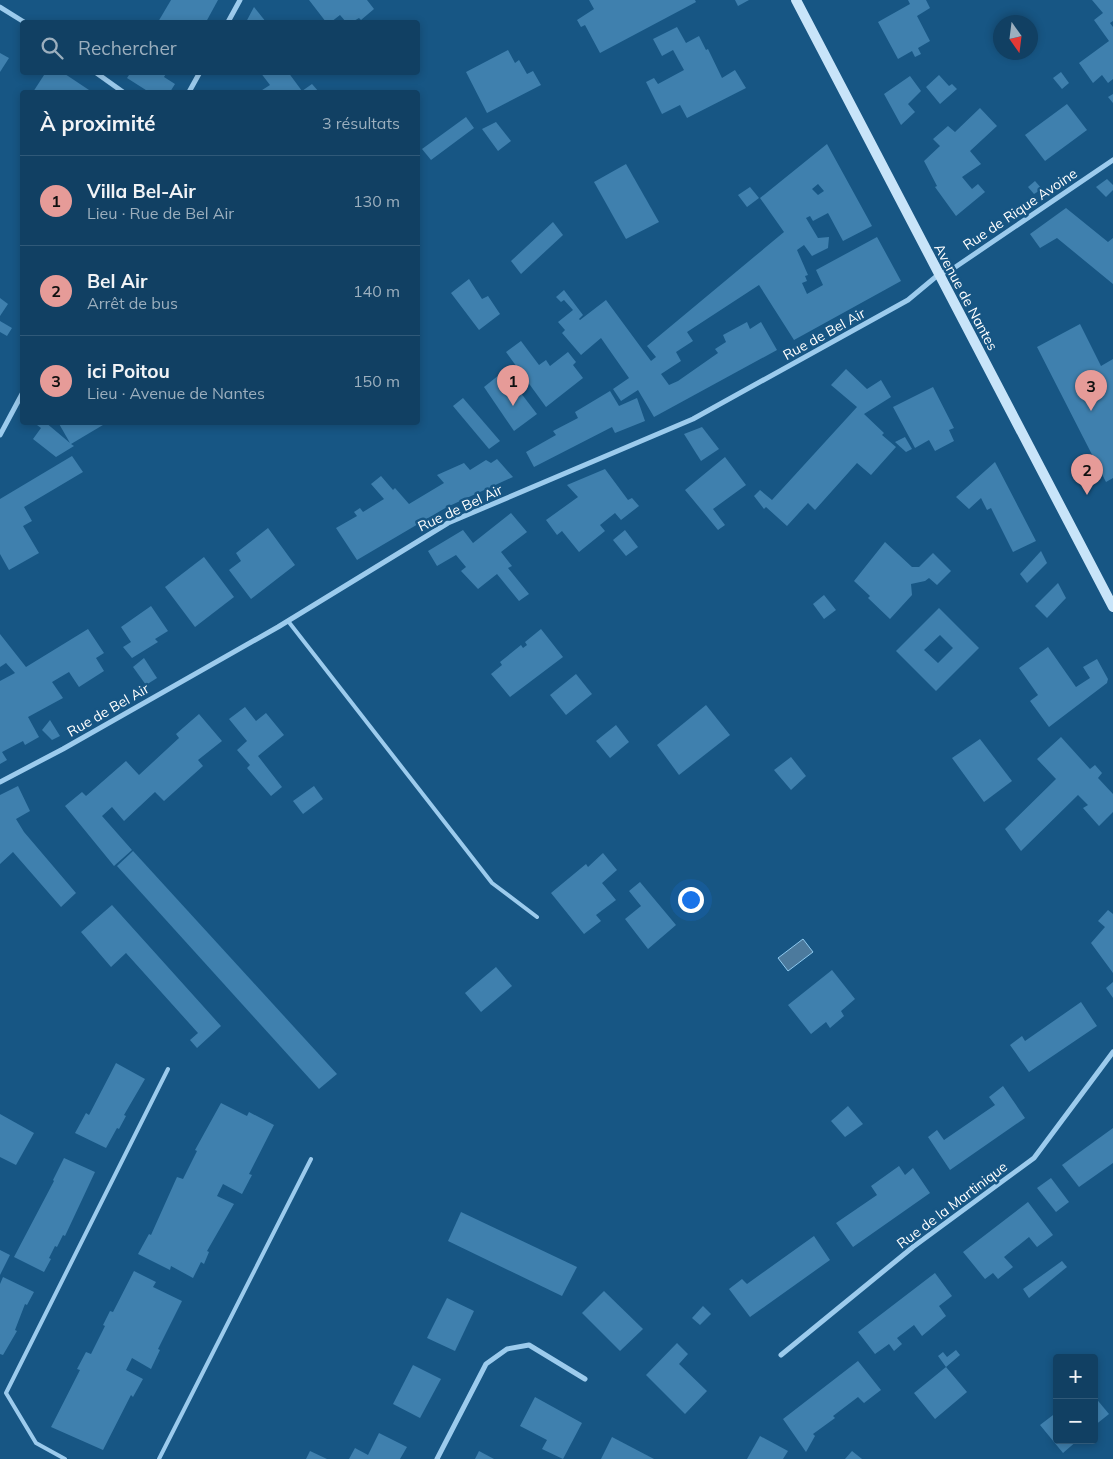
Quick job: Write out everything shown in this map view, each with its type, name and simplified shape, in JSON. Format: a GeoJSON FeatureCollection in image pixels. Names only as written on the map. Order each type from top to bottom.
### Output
{"type":"FeatureCollection","features":[{"type":"Feature","properties":{"kind":"main road","name":"Avenue de Nantes"},"geometry":{"type":"LineString","coordinates":[[796,0],[1113,607]]}},
{"type":"Feature","properties":{"kind":"street"},"geometry":{"type":"LineString","coordinates":[[229,20],[240,0]]}},
{"type":"Feature","properties":{"kind":"street"},"geometry":{"type":"LineString","coordinates":[[0,7],[21,20]]}},
{"type":"Feature","properties":{"kind":"street"},"geometry":{"type":"LineString","coordinates":[[99,75],[120,90]]}},
{"type":"Feature","properties":{"kind":"street"},"geometry":{"type":"LineString","coordinates":[[190,90],[198,75]]}},
{"type":"Feature","properties":{"kind":"street","name":"Rue de Rique Avoine"},"geometry":{"type":"LineString","coordinates":[[938,275],[954,268],[1113,160]]}},
{"type":"Feature","properties":{"kind":"street","name":"Rue de Bel Air"},"geometry":{"type":"LineString","coordinates":[[0,782],[288,621],[448,523],[693,419],[908,300],[938,275]]}},
{"type":"Feature","properties":{"kind":"street"},"geometry":{"type":"LineString","coordinates":[[0,435],[20,398]]}},
{"type":"Feature","properties":{"kind":"street","name":"Rue de la Martinique"},"geometry":{"type":"LineString","coordinates":[[782,1355],[914,1247],[1034,1158],[1113,1052]]}},
{"type":"Feature","properties":{"kind":"street"},"geometry":{"type":"LineString","coordinates":[[437,1459],[486,1364],[507,1349],[529,1345],[584,1379]]}},
{"type":"Feature","properties":{"kind":"lane"},"geometry":{"type":"LineString","coordinates":[[288,621],[492,883],[538,917]]}},
{"type":"Feature","properties":{"kind":"lane"},"geometry":{"type":"LineString","coordinates":[[65,1459],[36,1443],[6,1393],[168,1069]]}},
{"type":"Feature","properties":{"kind":"lane"},"geometry":{"type":"LineString","coordinates":[[159,1459],[311,1159]]}},
{"type":"Feature","properties":{"kind":"water"},"geometry":{"type":"Polygon","coordinates":[[[803,939],[813,952],[788,971],[778,958],[803,939]]]}},
{"type":"Feature","properties":{"kind":"building"},"geometry":{"type":"Polygon","coordinates":[[[171,0],[218,0],[207,20],[159,20],[171,0]]]}},
{"type":"Feature","properties":{"kind":"building"},"geometry":{"type":"Polygon","coordinates":[[[309,0],[367,0],[374,9],[361,20],[359,18],[356,20],[344,20],[340,15],[334,20],[324,20],[309,0]]]}},
{"type":"Feature","properties":{"kind":"building"},"geometry":{"type":"Polygon","coordinates":[[[589,0],[695,0],[696,2],[600,53],[585,25],[581,27],[577,20],[594,9],[589,0]]]}},
{"type":"Feature","properties":{"kind":"building"},"geometry":{"type":"Polygon","coordinates":[[[735,0],[749,0],[738,6],[735,0]]]}},
{"type":"Feature","properties":{"kind":"building"},"geometry":{"type":"Polygon","coordinates":[[[908,0],[926,0],[930,8],[917,16],[930,41],[918,48],[921,54],[915,57],[912,51],[898,59],[878,22],[910,4],[908,0]]]}},
{"type":"Feature","properties":{"kind":"building"},"geometry":{"type":"Polygon","coordinates":[[[1092,0],[1113,0],[1113,21],[1110,23],[1113,27],[1113,79],[1108,83],[1102,75],[1093,83],[1079,63],[1109,41],[1094,20],[1103,13],[1092,0]]]}},
{"type":"Feature","properties":{"kind":"building"},"geometry":{"type":"Polygon","coordinates":[[[254,7],[264,20],[247,20],[254,7]]]}},
{"type":"Feature","properties":{"kind":"building"},"geometry":{"type":"Polygon","coordinates":[[[677,27],[686,43],[699,36],[706,50],[708,49],[722,78],[735,70],[746,88],[687,118],[680,105],[662,114],[646,82],[654,78],[658,84],[684,70],[673,50],[662,56],[653,39],[677,27]]]}},
{"type":"Feature","properties":{"kind":"building"},"geometry":{"type":"Polygon","coordinates":[[[508,50],[515,63],[519,60],[527,74],[533,71],[541,85],[487,113],[466,72],[508,50]]]}},
{"type":"Feature","properties":{"kind":"building"},"geometry":{"type":"Polygon","coordinates":[[[0,53],[9,58],[0,72],[0,53]]]}},
{"type":"Feature","properties":{"kind":"building"},"geometry":{"type":"Polygon","coordinates":[[[1061,72],[1069,83],[1062,89],[1053,78],[1061,72]]]}},
{"type":"Feature","properties":{"kind":"building"},"geometry":{"type":"Polygon","coordinates":[[[44,75],[66,75],[89,90],[34,90],[44,75]]]}},
{"type":"Feature","properties":{"kind":"building"},"geometry":{"type":"Polygon","coordinates":[[[129,75],[165,75],[164,77],[175,84],[171,90],[146,90],[127,78],[129,75]]]}},
{"type":"Feature","properties":{"kind":"building"},"geometry":{"type":"Polygon","coordinates":[[[262,75],[290,75],[301,90],[262,90],[270,85],[262,75]]]}},
{"type":"Feature","properties":{"kind":"building"},"geometry":{"type":"Polygon","coordinates":[[[939,75],[949,86],[952,84],[957,89],[940,104],[926,87],[939,75]]]}},
{"type":"Feature","properties":{"kind":"building"},"geometry":{"type":"Polygon","coordinates":[[[910,76],[921,91],[908,104],[915,112],[901,125],[884,94],[910,76]]]}},
{"type":"Feature","properties":{"kind":"building"},"geometry":{"type":"Polygon","coordinates":[[[312,84],[317,90],[303,90],[312,84]]]}},
{"type":"Feature","properties":{"kind":"building"},"geometry":{"type":"Polygon","coordinates":[[[1113,94],[1113,103],[1108,97],[1113,94]]]}},
{"type":"Feature","properties":{"kind":"building"},"geometry":{"type":"Polygon","coordinates":[[[1067,104],[1087,130],[1045,161],[1025,135],[1067,104]]]}},
{"type":"Feature","properties":{"kind":"building"},"geometry":{"type":"Polygon","coordinates":[[[980,108],[997,126],[970,151],[981,164],[962,177],[972,189],[978,184],[985,192],[956,216],[935,187],[937,186],[924,161],[940,146],[933,139],[948,126],[955,132],[980,108]]]}},
{"type":"Feature","properties":{"kind":"building"},"geometry":{"type":"Polygon","coordinates":[[[466,117],[474,128],[431,160],[422,149],[466,117]]]}},
{"type":"Feature","properties":{"kind":"building"},"geometry":{"type":"Polygon","coordinates":[[[496,122],[511,141],[498,151],[482,129],[496,122]]]}},
{"type":"Feature","properties":{"kind":"building"},"geometry":{"type":"Polygon","coordinates":[[[827,144],[872,226],[843,241],[828,213],[813,221],[810,216],[806,218],[818,238],[829,237],[828,248],[812,256],[804,245],[797,250],[808,275],[805,276],[807,281],[802,283],[807,294],[823,285],[816,270],[877,237],[901,281],[794,340],[759,285],[687,332],[693,341],[676,352],[681,361],[661,374],[669,385],[678,381],[718,353],[715,349],[726,342],[723,335],[747,322],[750,329],[761,322],[777,350],[654,417],[638,390],[621,401],[613,389],[629,378],[601,338],[581,355],[562,333],[565,330],[558,322],[573,310],[564,300],[561,302],[556,297],[564,290],[583,315],[580,320],[606,300],[651,361],[656,357],[647,346],[784,232],[760,198],[827,144]],[[818,184],[812,189],[818,195],[824,191],[818,184]]]}},
{"type":"Feature","properties":{"kind":"building"},"geometry":{"type":"Polygon","coordinates":[[[626,164],[659,222],[626,239],[594,182],[626,164]]]}},
{"type":"Feature","properties":{"kind":"building"},"geometry":{"type":"Polygon","coordinates":[[[1107,179],[1113,185],[1113,190],[1106,197],[1096,187],[1107,179]]]}},
{"type":"Feature","properties":{"kind":"building"},"geometry":{"type":"Polygon","coordinates":[[[1035,181],[1042,189],[1034,194],[1028,187],[1035,181]]]}},
{"type":"Feature","properties":{"kind":"building"},"geometry":{"type":"Polygon","coordinates":[[[750,187],[759,198],[747,207],[738,195],[750,187]]]}},
{"type":"Feature","properties":{"kind":"building"},"geometry":{"type":"Polygon","coordinates":[[[1066,208],[1108,242],[1113,238],[1113,284],[1057,238],[1040,248],[1030,234],[1066,208]]]}},
{"type":"Feature","properties":{"kind":"building"},"geometry":{"type":"Polygon","coordinates":[[[553,222],[563,235],[521,274],[511,261],[553,222]]]}},
{"type":"Feature","properties":{"kind":"building"},"geometry":{"type":"Polygon","coordinates":[[[469,279],[482,299],[488,296],[500,314],[479,330],[451,293],[469,279]]]}},
{"type":"Feature","properties":{"kind":"building"},"geometry":{"type":"Polygon","coordinates":[[[0,298],[8,304],[0,316],[0,298]]]}},
{"type":"Feature","properties":{"kind":"building"},"geometry":{"type":"Polygon","coordinates":[[[0,321],[12,328],[7,336],[0,332],[0,321]]]}},
{"type":"Feature","properties":{"kind":"building"},"geometry":{"type":"Polygon","coordinates":[[[1080,324],[1101,366],[1113,359],[1113,478],[1106,482],[1037,347],[1080,324]]]}},
{"type":"Feature","properties":{"kind":"building"},"geometry":{"type":"Polygon","coordinates":[[[521,341],[539,365],[546,360],[550,366],[568,352],[576,362],[573,365],[583,378],[546,407],[506,352],[521,341]]]}},
{"type":"Feature","properties":{"kind":"building"},"geometry":{"type":"Polygon","coordinates":[[[846,369],[867,389],[881,380],[891,397],[864,414],[884,433],[882,435],[896,447],[871,475],[857,463],[815,510],[808,503],[787,526],[766,507],[764,509],[754,496],[760,490],[772,500],[857,407],[831,385],[846,369]]]}},
{"type":"Feature","properties":{"kind":"building"},"geometry":{"type":"Polygon","coordinates":[[[504,371],[537,414],[514,431],[484,387],[504,371]]]}},
{"type":"Feature","properties":{"kind":"building"},"geometry":{"type":"Polygon","coordinates":[[[933,387],[954,428],[949,430],[954,441],[935,451],[929,440],[915,448],[893,407],[933,387]]]}},
{"type":"Feature","properties":{"kind":"building"},"geometry":{"type":"Polygon","coordinates":[[[610,391],[619,406],[637,398],[645,421],[615,433],[612,427],[534,467],[526,452],[556,435],[553,431],[578,418],[575,412],[610,391]]]}},
{"type":"Feature","properties":{"kind":"building"},"geometry":{"type":"Polygon","coordinates":[[[463,398],[500,441],[489,449],[453,406],[463,398]]]}},
{"type":"Feature","properties":{"kind":"building"},"geometry":{"type":"Polygon","coordinates":[[[37,425],[49,425],[70,443],[60,425],[103,425],[71,444],[74,446],[56,457],[33,439],[41,428],[37,425]]]}},
{"type":"Feature","properties":{"kind":"building"},"geometry":{"type":"Polygon","coordinates":[[[702,427],[719,449],[701,461],[684,434],[702,427]]]}},
{"type":"Feature","properties":{"kind":"building"},"geometry":{"type":"Polygon","coordinates":[[[905,437],[912,449],[906,452],[895,442],[905,437]]]}},
{"type":"Feature","properties":{"kind":"building"},"geometry":{"type":"Polygon","coordinates":[[[72,456],[83,472],[24,507],[32,521],[23,526],[39,553],[9,570],[0,554],[0,499],[72,456]]]}},
{"type":"Feature","properties":{"kind":"building"},"geometry":{"type":"Polygon","coordinates":[[[725,457],[746,485],[713,509],[725,525],[718,530],[685,490],[725,457]]]}},
{"type":"Feature","properties":{"kind":"building"},"geometry":{"type":"Polygon","coordinates":[[[497,459],[513,477],[447,507],[357,560],[336,528],[357,516],[354,512],[360,508],[363,512],[384,499],[371,484],[381,476],[409,504],[444,483],[437,475],[464,463],[470,470],[486,460],[491,463],[497,459]]]}},
{"type":"Feature","properties":{"kind":"building"},"geometry":{"type":"Polygon","coordinates":[[[995,462],[1036,541],[1013,552],[991,508],[987,510],[981,498],[969,509],[956,497],[995,462]]]}},
{"type":"Feature","properties":{"kind":"building"},"geometry":{"type":"Polygon","coordinates":[[[605,469],[628,500],[632,498],[639,506],[621,520],[615,513],[600,525],[605,531],[579,552],[562,531],[557,535],[546,520],[578,497],[567,485],[605,469]]]}},
{"type":"Feature","properties":{"kind":"building"},"geometry":{"type":"Polygon","coordinates":[[[511,513],[527,532],[501,552],[512,566],[508,568],[529,594],[519,601],[497,574],[478,589],[461,571],[466,567],[456,555],[437,566],[428,551],[463,530],[473,543],[511,513]]]}},
{"type":"Feature","properties":{"kind":"building"},"geometry":{"type":"Polygon","coordinates":[[[268,528],[295,565],[251,599],[229,570],[241,561],[236,553],[268,528]]]}},
{"type":"Feature","properties":{"kind":"building"},"geometry":{"type":"Polygon","coordinates":[[[625,530],[638,547],[626,556],[613,540],[625,530]]]}},
{"type":"Feature","properties":{"kind":"building"},"geometry":{"type":"Polygon","coordinates":[[[885,542],[912,567],[919,567],[933,553],[951,571],[937,585],[929,578],[925,581],[911,584],[912,595],[890,619],[868,598],[870,596],[854,581],[885,542]]]}},
{"type":"Feature","properties":{"kind":"building"},"geometry":{"type":"Polygon","coordinates":[[[1041,551],[1047,563],[1027,583],[1020,574],[1041,551]]]}},
{"type":"Feature","properties":{"kind":"building"},"geometry":{"type":"Polygon","coordinates":[[[204,557],[234,597],[195,627],[165,587],[204,557]]]}},
{"type":"Feature","properties":{"kind":"building"},"geometry":{"type":"Polygon","coordinates":[[[1058,583],[1066,598],[1047,618],[1035,606],[1058,583]]]}},
{"type":"Feature","properties":{"kind":"building"},"geometry":{"type":"Polygon","coordinates":[[[824,595],[836,610],[824,619],[813,604],[824,595]]]}},
{"type":"Feature","properties":{"kind":"building"},"geometry":{"type":"Polygon","coordinates":[[[151,606],[168,631],[155,639],[158,642],[132,658],[123,647],[131,642],[121,627],[151,606]]]}},
{"type":"Feature","properties":{"kind":"building"},"geometry":{"type":"Polygon","coordinates":[[[939,608],[979,648],[936,691],[896,651],[939,608]],[[940,635],[924,650],[938,663],[953,648],[940,635]]]}},
{"type":"Feature","properties":{"kind":"building"},"geometry":{"type":"Polygon","coordinates":[[[88,629],[104,653],[96,658],[104,671],[79,687],[69,672],[52,682],[63,698],[28,717],[39,737],[25,745],[23,741],[2,752],[7,760],[0,764],[0,681],[15,673],[6,663],[0,667],[0,634],[26,667],[88,629]]]}},
{"type":"Feature","properties":{"kind":"building"},"geometry":{"type":"Polygon","coordinates":[[[541,629],[563,657],[510,697],[491,674],[502,665],[500,662],[521,645],[523,648],[527,645],[525,642],[541,629]]]}},
{"type":"Feature","properties":{"kind":"building"},"geometry":{"type":"Polygon","coordinates":[[[1048,647],[1076,687],[1090,678],[1083,667],[1097,659],[1108,679],[1107,683],[1049,727],[1030,701],[1038,695],[1019,668],[1048,647]]]}},
{"type":"Feature","properties":{"kind":"building"},"geometry":{"type":"Polygon","coordinates":[[[144,658],[157,678],[146,685],[133,667],[144,658]]]}},
{"type":"Feature","properties":{"kind":"building"},"geometry":{"type":"Polygon","coordinates":[[[576,674],[592,694],[566,715],[550,695],[576,674]]]}},
{"type":"Feature","properties":{"kind":"building"},"geometry":{"type":"Polygon","coordinates":[[[706,705],[730,735],[679,775],[657,745],[706,705]]]}},
{"type":"Feature","properties":{"kind":"building"},"geometry":{"type":"Polygon","coordinates":[[[245,707],[256,721],[266,713],[284,735],[258,756],[282,787],[271,796],[247,768],[250,765],[237,750],[247,741],[229,719],[245,707]]]}},
{"type":"Feature","properties":{"kind":"building"},"geometry":{"type":"Polygon","coordinates":[[[199,714],[222,741],[198,760],[203,766],[164,801],[155,792],[124,821],[112,807],[102,816],[132,850],[114,866],[65,806],[82,792],[86,796],[126,761],[139,775],[179,738],[176,734],[199,714]]]}},
{"type":"Feature","properties":{"kind":"building"},"geometry":{"type":"Polygon","coordinates":[[[50,720],[60,736],[52,740],[42,730],[50,720]]]}},
{"type":"Feature","properties":{"kind":"building"},"geometry":{"type":"Polygon","coordinates":[[[616,725],[629,742],[610,758],[596,741],[616,725]]]}},
{"type":"Feature","properties":{"kind":"building"},"geometry":{"type":"Polygon","coordinates":[[[1061,737],[1090,769],[1095,765],[1102,773],[1098,778],[1113,794],[1113,812],[1099,826],[1083,808],[1088,805],[1078,795],[1021,851],[1005,829],[1056,779],[1037,759],[1061,737]]]}},
{"type":"Feature","properties":{"kind":"building"},"geometry":{"type":"Polygon","coordinates":[[[980,739],[1012,781],[984,802],[952,758],[980,739]]]}},
{"type":"Feature","properties":{"kind":"building"},"geometry":{"type":"Polygon","coordinates":[[[791,757],[806,776],[791,790],[774,770],[791,757]]]}},
{"type":"Feature","properties":{"kind":"building"},"geometry":{"type":"Polygon","coordinates":[[[18,786],[30,811],[16,819],[24,832],[76,893],[61,907],[13,852],[0,864],[0,795],[18,786]]]}},
{"type":"Feature","properties":{"kind":"building"},"geometry":{"type":"Polygon","coordinates":[[[314,786],[323,799],[303,814],[293,801],[314,786]]]}},
{"type":"Feature","properties":{"kind":"building"},"geometry":{"type":"Polygon","coordinates":[[[133,851],[337,1074],[319,1089],[117,866],[133,851]]]}},
{"type":"Feature","properties":{"kind":"building"},"geometry":{"type":"Polygon","coordinates":[[[603,853],[617,870],[602,883],[616,900],[596,915],[601,921],[584,934],[551,893],[586,864],[588,867],[603,853]]]}},
{"type":"Feature","properties":{"kind":"building"},"geometry":{"type":"Polygon","coordinates":[[[640,882],[676,925],[648,949],[625,919],[641,906],[629,891],[640,882]]]}},
{"type":"Feature","properties":{"kind":"building"},"geometry":{"type":"Polygon","coordinates":[[[112,905],[221,1026],[197,1048],[190,1040],[198,1033],[126,953],[111,967],[81,932],[112,905]]]}},
{"type":"Feature","properties":{"kind":"building"},"geometry":{"type":"Polygon","coordinates":[[[1108,910],[1113,914],[1113,973],[1091,943],[1105,927],[1098,921],[1108,910]]]}},
{"type":"Feature","properties":{"kind":"building"},"geometry":{"type":"Polygon","coordinates":[[[496,967],[512,986],[481,1012],[465,993],[496,967]]]}},
{"type":"Feature","properties":{"kind":"building"},"geometry":{"type":"Polygon","coordinates":[[[832,970],[855,999],[841,1011],[844,1016],[830,1028],[826,1022],[811,1034],[788,1005],[832,970]]]}},
{"type":"Feature","properties":{"kind":"building"},"geometry":{"type":"Polygon","coordinates":[[[1113,982],[1113,998],[1106,988],[1113,982]]]}},
{"type":"Feature","properties":{"kind":"building"},"geometry":{"type":"Polygon","coordinates":[[[1081,1002],[1097,1026],[1029,1072],[1010,1045],[1022,1036],[1025,1041],[1081,1002]]]}},
{"type":"Feature","properties":{"kind":"building"},"geometry":{"type":"Polygon","coordinates":[[[116,1063],[145,1079],[124,1115],[126,1116],[119,1129],[117,1128],[106,1148],[75,1133],[86,1113],[89,1115],[116,1063]]]}},
{"type":"Feature","properties":{"kind":"building"},"geometry":{"type":"Polygon","coordinates":[[[1003,1086],[1025,1118],[950,1170],[928,1137],[937,1130],[944,1140],[995,1105],[989,1097],[1003,1086]]]}},
{"type":"Feature","properties":{"kind":"building"},"geometry":{"type":"Polygon","coordinates":[[[221,1103],[247,1116],[249,1112],[274,1125],[249,1174],[252,1175],[242,1194],[223,1184],[217,1196],[234,1204],[207,1251],[209,1252],[204,1264],[201,1262],[193,1278],[171,1266],[170,1270],[138,1254],[149,1234],[151,1235],[177,1177],[183,1179],[197,1151],[195,1150],[221,1103]]]}},
{"type":"Feature","properties":{"kind":"building"},"geometry":{"type":"Polygon","coordinates":[[[848,1106],[863,1124],[845,1137],[831,1121],[848,1106]]]}},
{"type":"Feature","properties":{"kind":"building"},"geometry":{"type":"Polygon","coordinates":[[[0,1114],[34,1133],[16,1165],[0,1157],[0,1114]]]}},
{"type":"Feature","properties":{"kind":"building"},"geometry":{"type":"Polygon","coordinates":[[[1113,1128],[1113,1163],[1079,1187],[1062,1165],[1113,1128]]]}},
{"type":"Feature","properties":{"kind":"building"},"geometry":{"type":"Polygon","coordinates":[[[64,1158],[95,1172],[65,1236],[63,1235],[57,1247],[55,1246],[44,1272],[14,1257],[64,1158]]]}},
{"type":"Feature","properties":{"kind":"building"},"geometry":{"type":"Polygon","coordinates":[[[899,1166],[905,1175],[913,1168],[930,1193],[853,1247],[836,1223],[877,1195],[871,1186],[899,1166]]]}},
{"type":"Feature","properties":{"kind":"building"},"geometry":{"type":"Polygon","coordinates":[[[1051,1178],[1069,1202],[1056,1212],[1037,1188],[1051,1178]]]}},
{"type":"Feature","properties":{"kind":"building"},"geometry":{"type":"Polygon","coordinates":[[[1028,1202],[1053,1235],[1037,1247],[1029,1237],[1004,1257],[1013,1267],[998,1279],[993,1273],[985,1279],[963,1252],[1028,1202]]]}},
{"type":"Feature","properties":{"kind":"building"},"geometry":{"type":"Polygon","coordinates":[[[461,1212],[577,1267],[562,1296],[448,1241],[461,1212]]]}},
{"type":"Feature","properties":{"kind":"building"},"geometry":{"type":"Polygon","coordinates":[[[814,1236],[830,1260],[750,1317],[729,1289],[742,1279],[747,1284],[814,1236]]]}},
{"type":"Feature","properties":{"kind":"building"},"geometry":{"type":"Polygon","coordinates":[[[0,1250],[10,1255],[0,1275],[0,1250]]]}},
{"type":"Feature","properties":{"kind":"building"},"geometry":{"type":"Polygon","coordinates":[[[1062,1261],[1067,1267],[1029,1298],[1023,1289],[1062,1261]]]}},
{"type":"Feature","properties":{"kind":"building"},"geometry":{"type":"Polygon","coordinates":[[[134,1271],[156,1282],[153,1287],[182,1301],[158,1349],[160,1350],[151,1369],[132,1358],[126,1370],[143,1379],[133,1397],[131,1395],[103,1450],[51,1427],[80,1370],[77,1369],[86,1352],[91,1354],[110,1311],[113,1312],[134,1271]]]}},
{"type":"Feature","properties":{"kind":"building"},"geometry":{"type":"Polygon","coordinates":[[[935,1273],[952,1296],[939,1306],[946,1316],[922,1336],[914,1325],[897,1338],[902,1344],[894,1351],[889,1344],[875,1354],[858,1332],[935,1273]]]}},
{"type":"Feature","properties":{"kind":"building"},"geometry":{"type":"Polygon","coordinates":[[[3,1277],[34,1292],[27,1305],[25,1304],[15,1330],[17,1331],[3,1355],[0,1354],[0,1284],[3,1277]]]}},
{"type":"Feature","properties":{"kind":"building"},"geometry":{"type":"Polygon","coordinates":[[[604,1291],[643,1329],[620,1351],[582,1313],[604,1291]]]}},
{"type":"Feature","properties":{"kind":"building"},"geometry":{"type":"Polygon","coordinates":[[[447,1298],[474,1311],[455,1351],[427,1338],[447,1298]]]}},
{"type":"Feature","properties":{"kind":"building"},"geometry":{"type":"Polygon","coordinates":[[[703,1306],[711,1314],[700,1325],[692,1318],[703,1306]]]}},
{"type":"Feature","properties":{"kind":"building"},"geometry":{"type":"Polygon","coordinates":[[[677,1343],[688,1354],[679,1364],[707,1391],[685,1414],[646,1375],[677,1343]]]}},
{"type":"Feature","properties":{"kind":"building"},"geometry":{"type":"Polygon","coordinates":[[[956,1350],[960,1355],[946,1367],[938,1356],[943,1352],[947,1357],[956,1350]]]}},
{"type":"Feature","properties":{"kind":"building"},"geometry":{"type":"Polygon","coordinates":[[[858,1361],[881,1390],[864,1403],[858,1397],[833,1416],[835,1418],[813,1434],[815,1436],[806,1452],[783,1419],[858,1361]]]}},
{"type":"Feature","properties":{"kind":"building"},"geometry":{"type":"Polygon","coordinates":[[[413,1365],[441,1379],[420,1418],[393,1404],[413,1365]]]}},
{"type":"Feature","properties":{"kind":"building"},"geometry":{"type":"Polygon","coordinates":[[[946,1367],[967,1392],[935,1419],[914,1393],[946,1367]]]}},
{"type":"Feature","properties":{"kind":"building"},"geometry":{"type":"Polygon","coordinates":[[[535,1397],[582,1423],[563,1459],[542,1449],[547,1440],[520,1426],[535,1397]]]}},
{"type":"Feature","properties":{"kind":"building"},"geometry":{"type":"Polygon","coordinates":[[[1098,1401],[1109,1414],[1098,1423],[1098,1401]]]}},
{"type":"Feature","properties":{"kind":"building"},"geometry":{"type":"Polygon","coordinates":[[[1053,1415],[1053,1441],[1040,1425],[1053,1415]]]}},
{"type":"Feature","properties":{"kind":"building"},"geometry":{"type":"Polygon","coordinates":[[[379,1433],[407,1447],[400,1459],[349,1459],[355,1448],[368,1455],[379,1433]]]}},
{"type":"Feature","properties":{"kind":"building"},"geometry":{"type":"Polygon","coordinates":[[[760,1436],[788,1451],[783,1459],[747,1459],[760,1436]]]}},
{"type":"Feature","properties":{"kind":"building"},"geometry":{"type":"Polygon","coordinates":[[[612,1437],[654,1459],[601,1459],[612,1437]]]}},
{"type":"Feature","properties":{"kind":"building"},"geometry":{"type":"Polygon","coordinates":[[[1056,1444],[1073,1444],[1063,1453],[1056,1444]]]}},
{"type":"Feature","properties":{"kind":"building"},"geometry":{"type":"Polygon","coordinates":[[[310,1451],[327,1459],[306,1459],[310,1451]]]}},
{"type":"Feature","properties":{"kind":"building"},"geometry":{"type":"Polygon","coordinates":[[[479,1451],[494,1459],[475,1459],[479,1451]]]}},
{"type":"Feature","properties":{"kind":"building"},"geometry":{"type":"Polygon","coordinates":[[[852,1451],[862,1459],[845,1459],[852,1451]]]}},
{"type":"Feature","properties":{"kind":"place","name":"Villa Bel-Air"},"geometry":{"type":"Point","coordinates":[513,406]}},
{"type":"Feature","properties":{"kind":"place","name":"ici Poitou"},"geometry":{"type":"Point","coordinates":[1091,411]}},
{"type":"Feature","properties":{"kind":"place","name":"Bel Air"},"geometry":{"type":"Point","coordinates":[1087,495]}}]}
